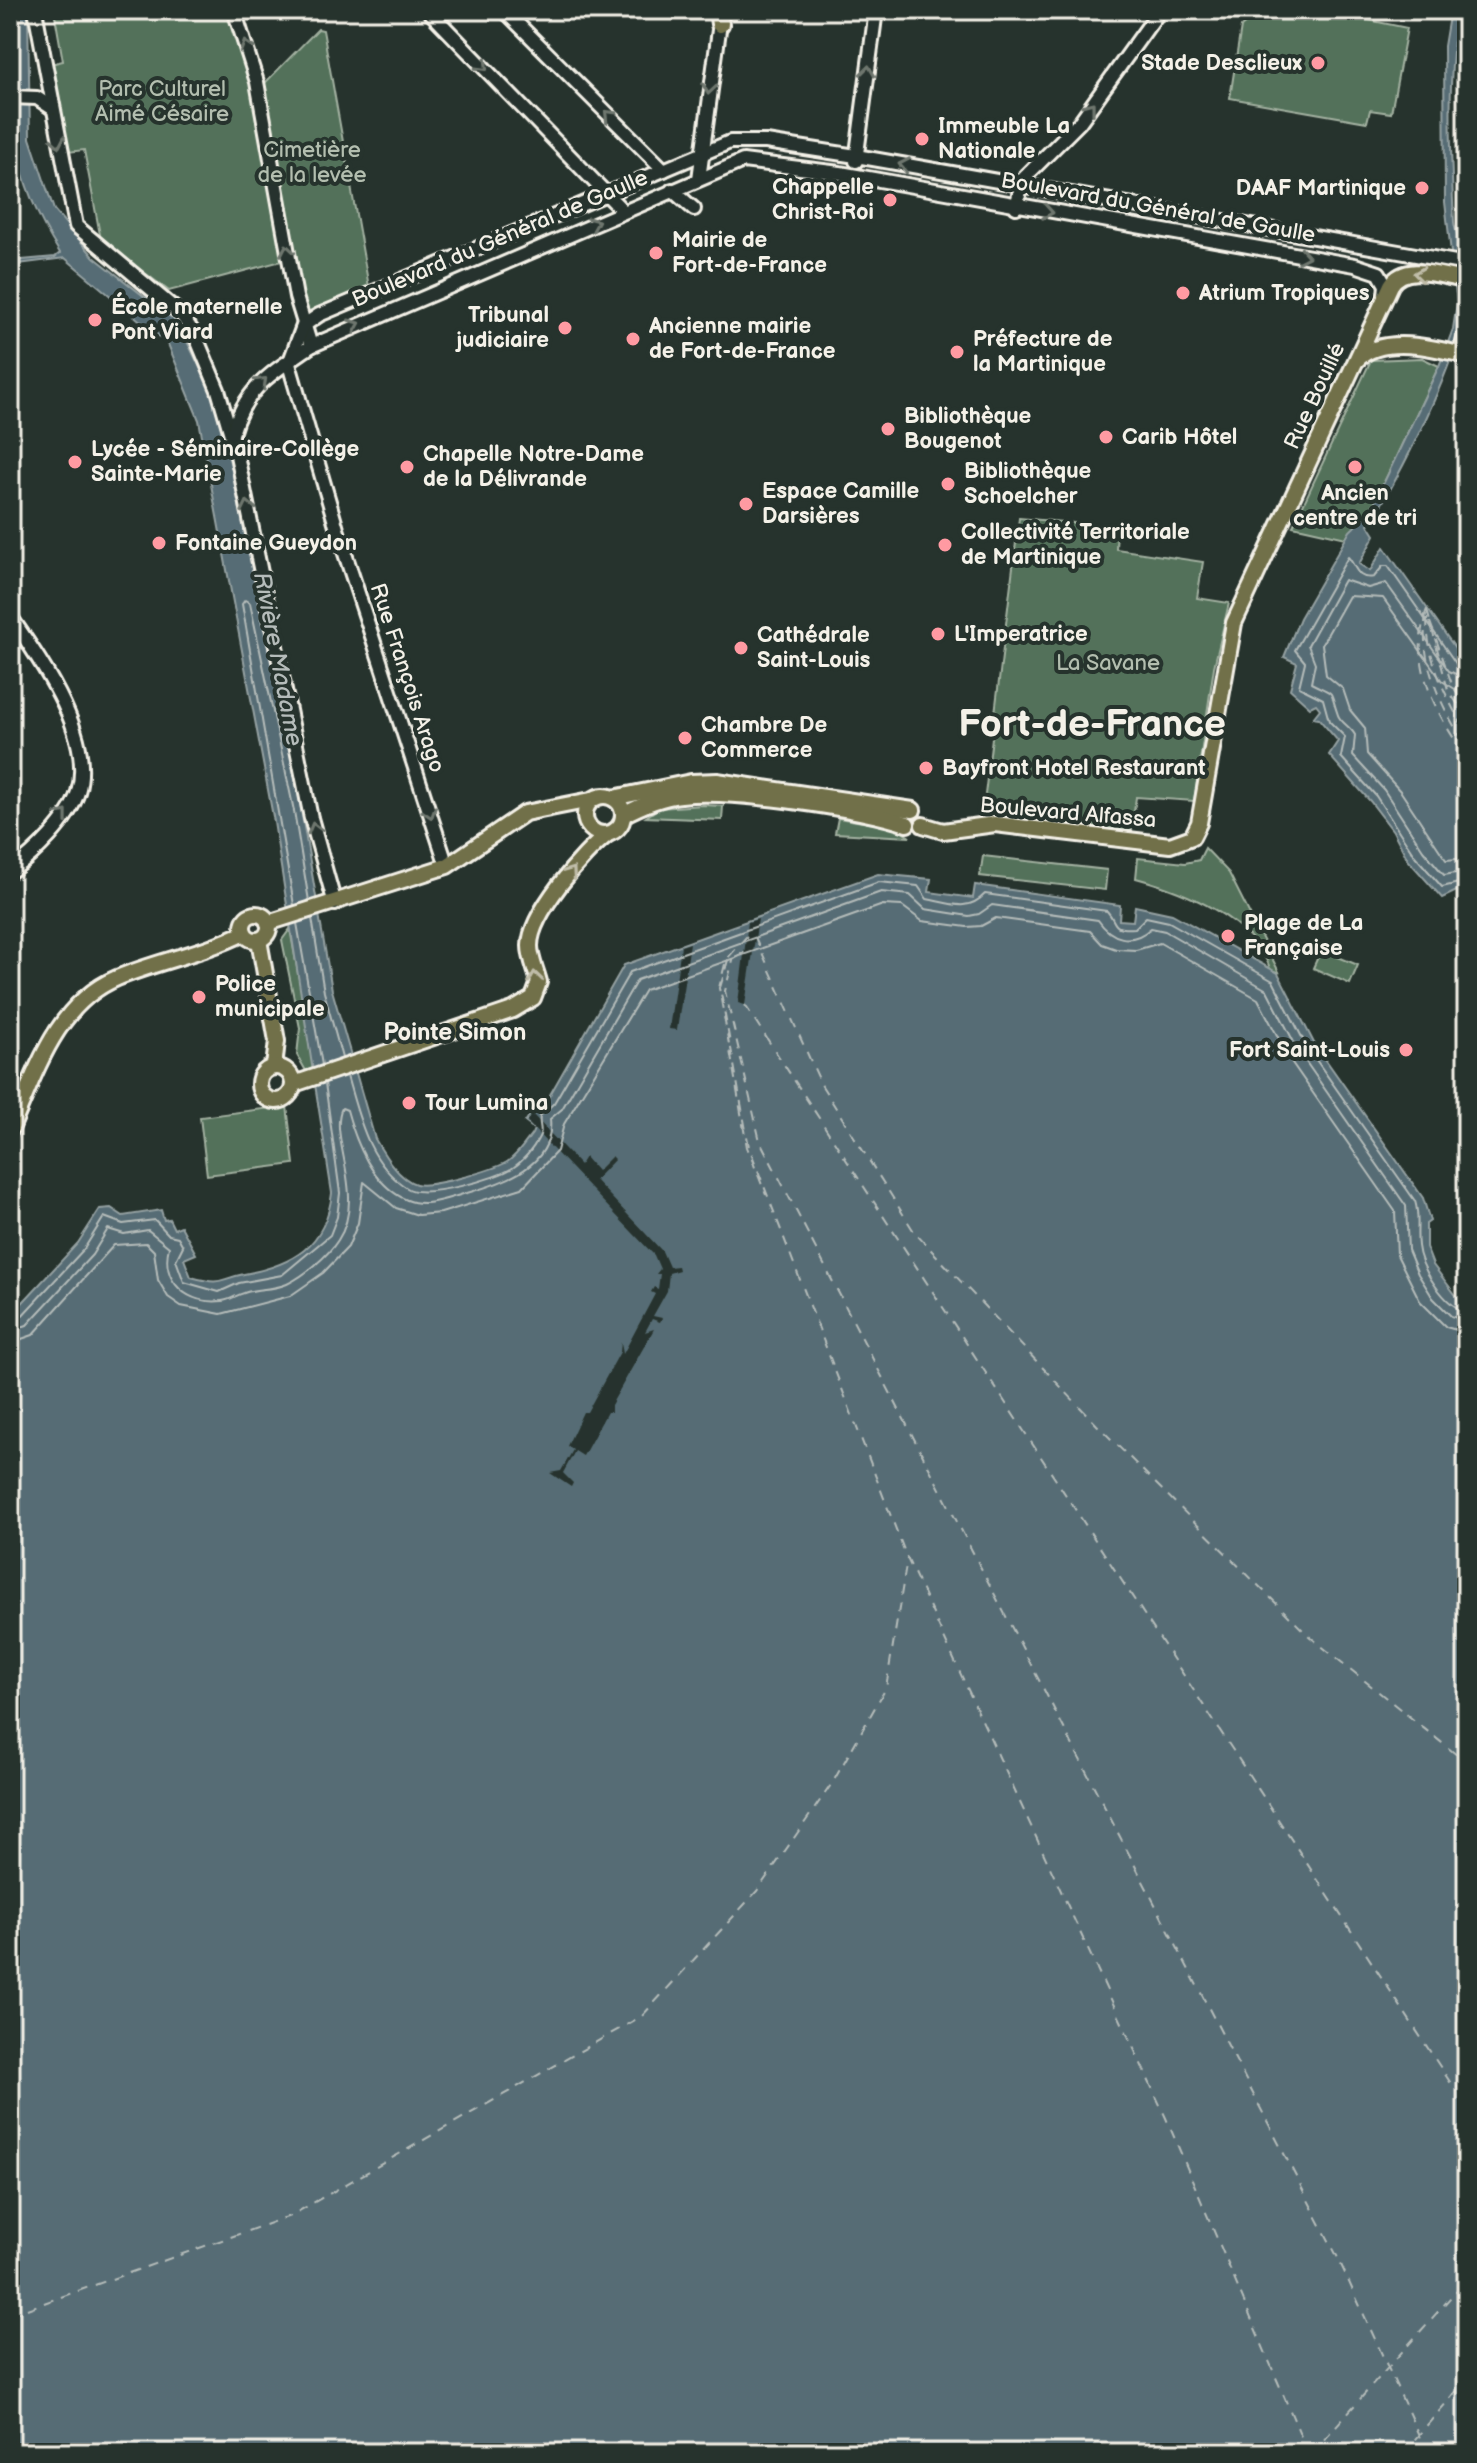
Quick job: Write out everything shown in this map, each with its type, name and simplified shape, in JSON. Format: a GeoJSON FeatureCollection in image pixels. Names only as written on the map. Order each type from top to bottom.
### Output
{"type":"FeatureCollection","features":[{"type":"Feature","properties":{"kind":"main road"},"geometry":{"type":"LineString","coordinates":[[35,10],[76,226],[181,314],[196,337],[218,390],[237,455],[329,905]]}},
{"type":"Feature","properties":{"kind":"main road"},"geometry":{"type":"LineString","coordinates":[[234,10],[257,82],[303,326],[311,346]]}},
{"type":"Feature","properties":{"kind":"main road"},"geometry":{"type":"LineString","coordinates":[[428,10],[623,211]]}},
{"type":"Feature","properties":{"kind":"main road"},"geometry":{"type":"LineString","coordinates":[[504,10],[664,170]]}},
{"type":"Feature","properties":{"kind":"main road"},"geometry":{"type":"LineString","coordinates":[[853,176],[876,10]]}},
{"type":"Feature","properties":{"kind":"main road"},"geometry":{"type":"LineString","coordinates":[[944,192],[997,195],[1019,184],[1079,123],[1160,10]]}},
{"type":"Feature","properties":{"kind":"main road"},"geometry":{"type":"LineString","coordinates":[[693,181],[700,154],[720,15]]}},
{"type":"Feature","properties":{"kind":"main road"},"geometry":{"type":"LineString","coordinates":[[37,98],[48,89]]}},
{"type":"Feature","properties":{"kind":"main road"},"geometry":{"type":"LineString","coordinates":[[10,97],[37,98],[52,108]]}},
{"type":"Feature","properties":{"kind":"main road","name":"Boulevard du Général de Gaulle"},"geometry":{"type":"LineString","coordinates":[[303,326],[319,315],[730,142],[755,141],[856,156],[1461,263]]}},
{"type":"Feature","properties":{"kind":"main road","name":"Boulevard du Général de Gaulle"},"geometry":{"type":"LineString","coordinates":[[240,406],[267,375],[289,364],[311,346],[743,161],[853,176],[1355,265],[1380,274],[1386,285],[1385,298]]}},
{"type":"Feature","properties":{"kind":"main road"},"geometry":{"type":"LineString","coordinates":[[682,162],[691,171],[693,181]]}},
{"type":"Feature","properties":{"kind":"main road"},"geometry":{"type":"LineString","coordinates":[[1016,207],[1019,184]]}},
{"type":"Feature","properties":{"kind":"main road"},"geometry":{"type":"LineString","coordinates":[[672,190],[694,209]]}},
{"type":"Feature","properties":{"kind":"main road"},"geometry":{"type":"LineString","coordinates":[[449,259],[458,281]]}},
{"type":"Feature","properties":{"kind":"main road"},"geometry":{"type":"LineString","coordinates":[[1385,298],[1394,280],[1407,272],[1464,275],[1461,263]]}},
{"type":"Feature","properties":{"kind":"main road","name":"Rue Bouillé"},"geometry":{"type":"LineString","coordinates":[[1199,823],[1234,623],[1385,298]]}},
{"type":"Feature","properties":{"kind":"main road"},"geometry":{"type":"LineString","coordinates":[[1374,321],[1378,336],[1395,346]]}},
{"type":"Feature","properties":{"kind":"main road"},"geometry":{"type":"LineString","coordinates":[[289,364],[303,326]]}},
{"type":"Feature","properties":{"kind":"main road"},"geometry":{"type":"LineString","coordinates":[[1355,362],[1371,349],[1395,346],[1464,355],[1467,331]]}},
{"type":"Feature","properties":{"kind":"main road","name":"Rue François Arago"},"geometry":{"type":"LineString","coordinates":[[289,364],[337,529],[447,866]]}},
{"type":"Feature","properties":{"kind":"main road"},"geometry":{"type":"LineString","coordinates":[[218,390],[231,408],[240,406],[232,434]]}},
{"type":"Feature","properties":{"kind":"main road"},"geometry":{"type":"LineString","coordinates":[[10,616],[67,713],[80,770],[71,805],[10,872]]}},
{"type":"Feature","properties":{"kind":"main road"},"geometry":{"type":"LineString","coordinates":[[268,923],[447,866],[525,813],[602,796],[613,798],[691,782],[717,781],[910,817]]}},
{"type":"Feature","properties":{"kind":"main road"},"geometry":{"type":"LineString","coordinates":[[623,815],[664,798],[712,793],[910,817]]}},
{"type":"Feature","properties":{"kind":"main road"},"geometry":{"type":"LineString","coordinates":[[294,1084],[528,1003],[536,994],[539,982],[530,950],[533,932],[576,864],[619,827],[623,815],[613,798]]}},
{"type":"Feature","properties":{"kind":"main road"},"geometry":{"type":"LineString","coordinates":[[591,800],[584,811],[586,823],[597,833],[608,834]]}},
{"type":"Feature","properties":{"kind":"main road","name":"Boulevard Alfassa"},"geometry":{"type":"LineString","coordinates":[[910,817],[915,829],[923,825],[943,831],[973,824],[995,824],[1174,845],[1192,837],[1199,823]]}},
{"type":"Feature","properties":{"kind":"main road"},"geometry":{"type":"LineString","coordinates":[[244,933],[244,921],[251,915],[262,915],[268,923],[268,931],[259,940]]}},
{"type":"Feature","properties":{"kind":"main road"},"geometry":{"type":"LineString","coordinates":[[10,1131],[55,1034],[87,996],[116,979],[244,933],[259,940]]}},
{"type":"Feature","properties":{"kind":"main road"},"geometry":{"type":"LineString","coordinates":[[259,940],[277,1041],[274,1067],[261,1077],[260,1088],[265,1097],[281,1100],[290,1094],[294,1084],[286,1069],[274,1067]]}},
{"type":"Feature","properties":{"kind":"green space","name":"Parc Culturel Aimé Césaire"},"geometry":{"type":"Polygon","coordinates":[[[54,10],[229,10],[252,83],[285,260],[169,291],[101,240],[84,150],[68,152],[46,65],[63,61],[54,10]]]}},
{"type":"Feature","properties":{"kind":"green space","name":"Stade Desclieux"},"geometry":{"type":"Polygon","coordinates":[[[1261,10],[1320,10],[1407,28],[1391,113],[1370,110],[1367,122],[1230,98],[1241,27],[1261,10]]]}},
{"type":"Feature","properties":{"kind":"green space","name":"Cimetière de la levée"},"geometry":{"type":"Polygon","coordinates":[[[318,29],[323,30],[369,287],[309,311],[305,309],[264,84],[318,29]]]}},
{"type":"Feature","properties":{"kind":"green space"},"geometry":{"type":"Polygon","coordinates":[[[1422,358],[1439,366],[1370,512],[1346,538],[1293,526],[1371,360],[1422,358]]]}},
{"type":"Feature","properties":{"kind":"green space","name":"La Savane"},"geometry":{"type":"Polygon","coordinates":[[[1019,518],[1117,527],[1116,549],[1203,562],[1197,598],[1229,603],[1214,667],[1194,801],[1136,797],[1131,834],[982,819],[1019,518]]]}},
{"type":"Feature","properties":{"kind":"green space"},"geometry":{"type":"Polygon","coordinates":[[[723,806],[722,820],[646,817],[659,808],[723,806]]]}},
{"type":"Feature","properties":{"kind":"green space"},"geometry":{"type":"Polygon","coordinates":[[[838,818],[894,827],[910,837],[835,833],[838,818]]]}},
{"type":"Feature","properties":{"kind":"green space"},"geometry":{"type":"Polygon","coordinates":[[[1205,848],[1229,873],[1279,972],[1271,971],[1249,936],[1215,910],[1195,899],[1136,878],[1138,858],[1185,863],[1199,860],[1205,848]]]}},
{"type":"Feature","properties":{"kind":"green space"},"geometry":{"type":"Polygon","coordinates":[[[983,856],[1107,870],[1105,890],[980,876],[983,856]]]}},
{"type":"Feature","properties":{"kind":"green space"},"geometry":{"type":"Polygon","coordinates":[[[290,929],[315,1068],[306,1071],[297,1055],[300,1028],[282,940],[290,929]]]}},
{"type":"Feature","properties":{"kind":"green space"},"geometry":{"type":"Polygon","coordinates":[[[1321,950],[1358,965],[1350,984],[1313,968],[1321,950]]]}},
{"type":"Feature","properties":{"kind":"green space"},"geometry":{"type":"Polygon","coordinates":[[[287,1106],[294,1164],[207,1175],[200,1117],[287,1106]]]}},
{"type":"Feature","properties":{"kind":"water"},"geometry":{"type":"Polygon","coordinates":[[[10,10],[28,10],[30,138],[54,210],[94,257],[178,323],[212,392],[231,466],[297,786],[332,990],[375,1139],[403,1177],[424,1185],[462,1178],[507,1162],[514,1156],[534,1129],[525,1122],[542,1098],[547,1100],[624,965],[878,874],[931,879],[929,892],[973,898],[975,885],[1120,905],[1119,920],[1133,921],[1135,906],[1172,914],[1278,973],[1314,1043],[1423,1198],[1430,1221],[1426,1224],[1426,1247],[1433,1265],[1467,1310],[1467,2453],[10,2453],[12,1314],[78,1243],[100,1209],[111,1208],[123,1216],[161,1210],[164,1220],[169,1219],[174,1229],[181,1226],[196,1254],[184,1259],[191,1277],[215,1282],[278,1265],[304,1250],[323,1227],[332,1193],[274,822],[199,420],[168,344],[65,258],[10,265],[11,261],[55,257],[60,253],[29,193],[14,136],[10,10]]]}},
{"type":"Feature","properties":{"kind":"water"},"geometry":{"type":"Polygon","coordinates":[[[1450,10],[1459,10],[1452,60],[1450,115],[1454,222],[1461,248],[1465,297],[1462,324],[1427,417],[1395,481],[1368,524],[1375,535],[1359,564],[1370,571],[1384,547],[1467,665],[1467,892],[1463,888],[1442,898],[1408,860],[1393,831],[1370,801],[1329,755],[1338,741],[1319,719],[1313,718],[1320,709],[1316,704],[1310,707],[1290,689],[1297,663],[1284,657],[1300,618],[1350,531],[1370,512],[1439,366],[1453,329],[1457,303],[1445,202],[1444,46],[1450,10]]]}},
{"type":"Feature","properties":{"kind":"pier"},"geometry":{"type":"Polygon","coordinates":[[[758,919],[745,1005],[738,1003],[748,922],[758,919]]]}},
{"type":"Feature","properties":{"kind":"pier"},"geometry":{"type":"Polygon","coordinates":[[[690,943],[677,1030],[669,1029],[681,946],[690,943]]]}},
{"type":"Feature","properties":{"kind":"pier"},"geometry":{"type":"Polygon","coordinates":[[[533,1115],[580,1165],[585,1157],[597,1171],[612,1156],[615,1159],[595,1180],[662,1251],[669,1267],[678,1266],[679,1270],[669,1273],[667,1291],[653,1316],[662,1318],[660,1322],[652,1319],[645,1332],[654,1329],[611,1405],[611,1412],[607,1412],[583,1456],[575,1451],[563,1473],[573,1483],[571,1487],[550,1473],[561,1471],[573,1450],[567,1446],[583,1412],[587,1412],[620,1352],[621,1342],[623,1354],[655,1294],[651,1292],[654,1287],[658,1289],[660,1274],[656,1274],[660,1269],[654,1255],[528,1123],[527,1120],[533,1115]]]}},
{"type":"Feature","properties":{"kind":"ferry route"},"geometry":{"type":"LineString","coordinates":[[1427,609],[1421,648],[1428,687],[1445,723],[1467,757]]}},
{"type":"Feature","properties":{"kind":"ferry route"},"geometry":{"type":"LineString","coordinates":[[1427,610],[1448,690],[1467,718]]}},
{"type":"Feature","properties":{"kind":"ferry route"},"geometry":{"type":"LineString","coordinates":[[1426,614],[1426,649],[1434,684],[1467,747]]}},
{"type":"Feature","properties":{"kind":"ferry route"},"geometry":{"type":"LineString","coordinates":[[1427,618],[1434,664],[1467,734]]}},
{"type":"Feature","properties":{"kind":"ferry route"},"geometry":{"type":"LineString","coordinates":[[1430,622],[1453,687],[1467,706]]}},
{"type":"Feature","properties":{"kind":"ferry route"},"geometry":{"type":"LineString","coordinates":[[747,936],[726,960],[719,988],[747,1147],[766,1195]]}},
{"type":"Feature","properties":{"kind":"ferry route"},"geometry":{"type":"LineString","coordinates":[[755,937],[822,1086],[915,1233],[1097,1425],[1309,1636],[1467,1763]]}},
{"type":"Feature","properties":{"kind":"ferry route"},"geometry":{"type":"LineString","coordinates":[[1308,2453],[1166,2118],[907,1558],[749,1147],[720,988],[728,960],[745,952],[733,960],[725,991],[760,1141],[1338,2258],[1427,2453]]}},
{"type":"Feature","properties":{"kind":"ferry route"},"geometry":{"type":"LineString","coordinates":[[745,1005],[1452,2085],[1467,2091]]}},
{"type":"Feature","properties":{"kind":"ferry route"},"geometry":{"type":"LineString","coordinates":[[10,2315],[290,2216],[642,2016],[757,1891],[833,1782],[886,1688],[907,1559]]}},
{"type":"Feature","properties":{"kind":"ferry route"},"geometry":{"type":"LineString","coordinates":[[1312,2453],[1467,2279]]}},
{"type":"Feature","properties":{"kind":"ferry route"},"geometry":{"type":"LineString","coordinates":[[1403,2453],[1467,2379]]}},
{"type":"Feature","properties":{"kind":"place","name":"Stade Desclieux"},"geometry":{"type":"Point","coordinates":[1318,63]}},
{"type":"Feature","properties":{"kind":"place","name":"Immeuble La Nationale"},"geometry":{"type":"Point","coordinates":[922,139]}},
{"type":"Feature","properties":{"kind":"place","name":"DAAF Martinique"},"geometry":{"type":"Point","coordinates":[1422,188]}},
{"type":"Feature","properties":{"kind":"place","name":"Chappelle Christ-Roi"},"geometry":{"type":"Point","coordinates":[890,200]}},
{"type":"Feature","properties":{"kind":"place","name":"Mairie de Fort-de-France"},"geometry":{"type":"Point","coordinates":[656,253]}},
{"type":"Feature","properties":{"kind":"place","name":"Atrium Tropiques"},"geometry":{"type":"Point","coordinates":[1183,293]}},
{"type":"Feature","properties":{"kind":"place","name":"École maternelle Pont Viard"},"geometry":{"type":"Point","coordinates":[95,320]}},
{"type":"Feature","properties":{"kind":"place","name":"Tribunal judiciaire"},"geometry":{"type":"Point","coordinates":[565,328]}},
{"type":"Feature","properties":{"kind":"place","name":"Ancienne mairie de Fort-de-France"},"geometry":{"type":"Point","coordinates":[633,339]}},
{"type":"Feature","properties":{"kind":"place","name":"Préfecture de la Martinique"},"geometry":{"type":"Point","coordinates":[957,352]}},
{"type":"Feature","properties":{"kind":"place","name":"Bibliothèque Bougenot"},"geometry":{"type":"Point","coordinates":[888,429]}},
{"type":"Feature","properties":{"kind":"place","name":"Carib Hôtel"},"geometry":{"type":"Point","coordinates":[1106,437]}},
{"type":"Feature","properties":{"kind":"place","name":"Lycée - Séminaire-Collège Sainte-Marie"},"geometry":{"type":"Point","coordinates":[75,462]}},
{"type":"Feature","properties":{"kind":"place","name":"Chapelle Notre-Dame de la Délivrande"},"geometry":{"type":"Point","coordinates":[407,467]}},
{"type":"Feature","properties":{"kind":"place","name":"Ancien centre de tri"},"geometry":{"type":"Point","coordinates":[1355,467]}},
{"type":"Feature","properties":{"kind":"place","name":"Bibliothèque Schoelcher"},"geometry":{"type":"Point","coordinates":[948,484]}},
{"type":"Feature","properties":{"kind":"place","name":"Espace Camille Darsières"},"geometry":{"type":"Point","coordinates":[746,504]}},
{"type":"Feature","properties":{"kind":"place","name":"Fontaine Gueydon"},"geometry":{"type":"Point","coordinates":[159,543]}},
{"type":"Feature","properties":{"kind":"place","name":"Collectivité Territoriale de Martinique"},"geometry":{"type":"Point","coordinates":[945,545]}},
{"type":"Feature","properties":{"kind":"place","name":"L'Imperatrice"},"geometry":{"type":"Point","coordinates":[938,634]}},
{"type":"Feature","properties":{"kind":"place","name":"Cathédrale Saint-Louis"},"geometry":{"type":"Point","coordinates":[741,648]}},
{"type":"Feature","properties":{"kind":"place","name":"Chambre De Commerce"},"geometry":{"type":"Point","coordinates":[685,738]}},
{"type":"Feature","properties":{"kind":"place","name":"Bayfront Hotel Restaurant"},"geometry":{"type":"Point","coordinates":[926,768]}},
{"type":"Feature","properties":{"kind":"place","name":"Plage de La Française"},"geometry":{"type":"Point","coordinates":[1228,936]}},
{"type":"Feature","properties":{"kind":"place","name":"Police municipale"},"geometry":{"type":"Point","coordinates":[199,997]}},
{"type":"Feature","properties":{"kind":"place","name":"Fort Saint-Louis"},"geometry":{"type":"Point","coordinates":[1406,1050]}},
{"type":"Feature","properties":{"kind":"place","name":"Tour Lumina"},"geometry":{"type":"Point","coordinates":[409,1103]}},
{"type":"Feature","properties":{"kind":"district","name":"Fort-de-France"},"geometry":{"type":"Point","coordinates":[1092,724]}},
{"type":"Feature","properties":{"kind":"district","name":"Pointe Simon"},"geometry":{"type":"Point","coordinates":[455,1032]}},
{"type":"Feature","properties":{"kind":"water label","name":"Rivière Madame"},"geometry":{"type":"Point","coordinates":[278,659]}}]}
